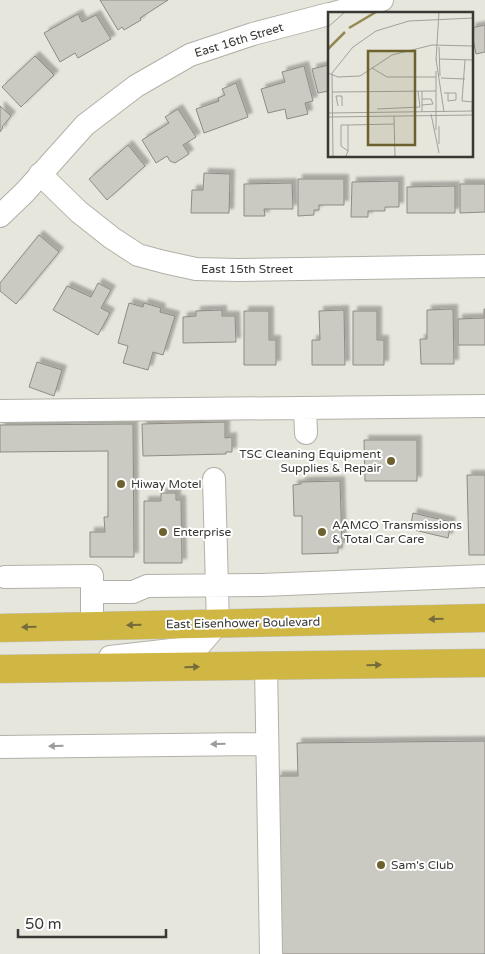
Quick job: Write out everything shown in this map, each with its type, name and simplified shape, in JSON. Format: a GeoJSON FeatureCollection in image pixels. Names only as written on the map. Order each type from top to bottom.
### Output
{"type":"FeatureCollection","features":[{"type":"Feature","properties":{"kind":"highway","name":"East Eisenhower Boulevard"},"geometry":{"type":"LineString","coordinates":[[0,628],[485,618]]}},
{"type":"Feature","properties":{"kind":"highway"},"geometry":{"type":"LineString","coordinates":[[2,669],[485,663]]}},
{"type":"Feature","properties":{"kind":"street","name":"East 16th Street"},"geometry":{"type":"LineString","coordinates":[[337,12],[382,0]]}},
{"type":"Feature","properties":{"kind":"street","name":"East 16th Street"},"geometry":{"type":"LineString","coordinates":[[0,216],[25,192],[85,125],[136,86],[190,55],[252,34],[328,14]]}},
{"type":"Feature","properties":{"kind":"street","name":"East 15th Street"},"geometry":{"type":"LineString","coordinates":[[40,174],[79,212],[112,238],[138,255],[180,266],[196,269],[238,270],[485,266]]}},
{"type":"Feature","properties":{"kind":"street"},"geometry":{"type":"LineString","coordinates":[[0,411],[485,406]]}},
{"type":"Feature","properties":{"kind":"street"},"geometry":{"type":"LineString","coordinates":[[305,408],[306,433]]}},
{"type":"Feature","properties":{"kind":"street"},"geometry":{"type":"LineString","coordinates":[[2,669],[198,647],[218,624],[214,480]]}},
{"type":"Feature","properties":{"kind":"street"},"geometry":{"type":"LineString","coordinates":[[6,578],[92,576],[92,626]]}},
{"type":"Feature","properties":{"kind":"street"},"geometry":{"type":"LineString","coordinates":[[93,592],[133,592],[147,586],[217,586],[485,576]]}},
{"type":"Feature","properties":{"kind":"street"},"geometry":{"type":"LineString","coordinates":[[266,666],[271,954]]}},
{"type":"Feature","properties":{"kind":"street"},"geometry":{"type":"LineString","coordinates":[[0,747],[267,744]]}},
{"type":"Feature","properties":{"kind":"building"},"geometry":{"type":"Polygon","coordinates":[[[100,0],[168,0],[140,18],[141,20],[124,30],[122,27],[118,30],[100,0]]]}},
{"type":"Feature","properties":{"kind":"building"},"geometry":{"type":"Polygon","coordinates":[[[78,14],[82,22],[96,15],[111,39],[78,58],[75,53],[60,62],[44,33],[78,14]]]}},
{"type":"Feature","properties":{"kind":"building"},"geometry":{"type":"Polygon","coordinates":[[[485,25],[485,52],[476,54],[472,28],[485,25]]]}},
{"type":"Feature","properties":{"kind":"building"},"geometry":{"type":"Polygon","coordinates":[[[35,56],[54,75],[21,107],[2,87],[35,56]]]}},
{"type":"Feature","properties":{"kind":"building"},"geometry":{"type":"Polygon","coordinates":[[[328,65],[328,91],[318,93],[312,69],[328,65]]]}},
{"type":"Feature","properties":{"kind":"building"},"geometry":{"type":"Polygon","coordinates":[[[304,66],[313,101],[305,103],[308,114],[287,119],[285,109],[268,113],[261,89],[285,82],[282,72],[304,66]]]}},
{"type":"Feature","properties":{"kind":"building"},"geometry":{"type":"Polygon","coordinates":[[[236,83],[248,117],[204,133],[196,109],[219,101],[218,98],[225,95],[222,89],[236,83]]]}},
{"type":"Feature","properties":{"kind":"building"},"geometry":{"type":"Polygon","coordinates":[[[0,106],[11,116],[0,132],[0,106]]]}},
{"type":"Feature","properties":{"kind":"building"},"geometry":{"type":"Polygon","coordinates":[[[178,109],[196,137],[183,145],[189,154],[175,163],[170,161],[167,156],[156,163],[142,140],[169,123],[165,117],[178,109]]]}},
{"type":"Feature","properties":{"kind":"building"},"geometry":{"type":"Polygon","coordinates":[[[128,145],[145,166],[107,200],[89,179],[128,145]]]}},
{"type":"Feature","properties":{"kind":"building"},"geometry":{"type":"Polygon","coordinates":[[[204,173],[230,174],[229,213],[191,213],[192,190],[203,190],[204,173]]]}},
{"type":"Feature","properties":{"kind":"building"},"geometry":{"type":"Polygon","coordinates":[[[298,179],[344,179],[344,205],[319,205],[319,210],[314,210],[314,215],[298,216],[298,179]]]}},
{"type":"Feature","properties":{"kind":"building"},"geometry":{"type":"Polygon","coordinates":[[[399,181],[399,207],[385,207],[385,211],[368,211],[368,217],[351,217],[352,182],[399,181]]]}},
{"type":"Feature","properties":{"kind":"building"},"geometry":{"type":"Polygon","coordinates":[[[292,183],[293,209],[264,209],[265,216],[244,216],[244,184],[292,183]]]}},
{"type":"Feature","properties":{"kind":"building"},"geometry":{"type":"Polygon","coordinates":[[[460,184],[485,184],[485,212],[460,213],[460,184]]]}},
{"type":"Feature","properties":{"kind":"building"},"geometry":{"type":"Polygon","coordinates":[[[455,186],[455,213],[407,213],[407,187],[455,186]]]}},
{"type":"Feature","properties":{"kind":"building"},"geometry":{"type":"Polygon","coordinates":[[[39,235],[59,252],[16,304],[0,291],[0,283],[39,235]]]}},
{"type":"Feature","properties":{"kind":"building"},"geometry":{"type":"Polygon","coordinates":[[[98,283],[111,290],[101,308],[110,313],[98,335],[53,310],[67,286],[91,297],[98,283]]]}},
{"type":"Feature","properties":{"kind":"building"},"geometry":{"type":"Polygon","coordinates":[[[129,303],[143,307],[144,303],[161,308],[160,312],[175,316],[163,355],[153,352],[148,370],[123,363],[128,346],[118,343],[129,303]]]}},
{"type":"Feature","properties":{"kind":"building"},"geometry":{"type":"Polygon","coordinates":[[[453,309],[454,364],[421,364],[420,339],[427,339],[427,310],[453,309]]]}},
{"type":"Feature","properties":{"kind":"building"},"geometry":{"type":"Polygon","coordinates":[[[484,309],[485,345],[458,345],[458,319],[484,318],[484,309]]]}},
{"type":"Feature","properties":{"kind":"building"},"geometry":{"type":"Polygon","coordinates":[[[222,310],[222,316],[235,316],[236,342],[183,343],[183,317],[196,316],[196,311],[222,310]]]}},
{"type":"Feature","properties":{"kind":"building"},"geometry":{"type":"Polygon","coordinates":[[[344,310],[345,365],[312,365],[312,340],[320,340],[319,311],[344,310]]]}},
{"type":"Feature","properties":{"kind":"building"},"geometry":{"type":"Polygon","coordinates":[[[244,311],[269,311],[269,340],[276,340],[276,365],[244,365],[244,311]]]}},
{"type":"Feature","properties":{"kind":"building"},"geometry":{"type":"Polygon","coordinates":[[[353,311],[377,311],[377,340],[384,340],[384,365],[353,365],[353,311]]]}},
{"type":"Feature","properties":{"kind":"building"},"geometry":{"type":"Polygon","coordinates":[[[37,362],[62,370],[54,396],[29,387],[37,362]]]}},
{"type":"Feature","properties":{"kind":"building"},"geometry":{"type":"Polygon","coordinates":[[[225,422],[225,438],[232,437],[232,452],[226,452],[226,454],[143,456],[142,424],[225,422]]]}},
{"type":"Feature","properties":{"kind":"building","name":"Hiway Motel"},"geometry":{"type":"Polygon","coordinates":[[[133,424],[134,557],[90,557],[90,532],[105,532],[104,517],[108,517],[108,451],[0,452],[0,425],[133,424]]]}},
{"type":"Feature","properties":{"kind":"building","name":"TSC Cleaning Equipment Supplies & Repair"},"geometry":{"type":"Polygon","coordinates":[[[364,440],[417,440],[417,481],[365,481],[364,440]]]}},
{"type":"Feature","properties":{"kind":"building"},"geometry":{"type":"Polygon","coordinates":[[[467,475],[485,475],[485,555],[469,555],[467,475]]]}},
{"type":"Feature","properties":{"kind":"building","name":"AAMCO Transmissions & Total Car Care"},"geometry":{"type":"Polygon","coordinates":[[[340,481],[342,547],[338,547],[338,553],[302,554],[302,516],[294,516],[293,485],[301,484],[301,482],[340,481]]]}},
{"type":"Feature","properties":{"kind":"building","name":"Enterprise"},"geometry":{"type":"Polygon","coordinates":[[[161,493],[176,493],[176,500],[181,500],[182,563],[144,563],[144,501],[161,501],[161,493]]]}},
{"type":"Feature","properties":{"kind":"building"},"geometry":{"type":"Polygon","coordinates":[[[413,513],[451,522],[448,538],[410,529],[413,513]]]}},
{"type":"Feature","properties":{"kind":"building","name":"Sam's Club"},"geometry":{"type":"Polygon","coordinates":[[[485,741],[485,954],[279,954],[277,776],[298,776],[297,743],[485,741]]]}},
{"type":"Feature","properties":{"kind":"place","name":"TSC Cleaning Equipment Supplies & Repair"},"geometry":{"type":"Point","coordinates":[391,461]}},
{"type":"Feature","properties":{"kind":"place","name":"Hiway Motel"},"geometry":{"type":"Point","coordinates":[121,484]}},
{"type":"Feature","properties":{"kind":"place","name":"Enterprise"},"geometry":{"type":"Point","coordinates":[163,532]}},
{"type":"Feature","properties":{"kind":"place","name":"AAMCO Transmissions & Total Car Care"},"geometry":{"type":"Point","coordinates":[322,532]}},
{"type":"Feature","properties":{"kind":"place","name":"Sam's Club"},"geometry":{"type":"Point","coordinates":[381,865]}}]}
